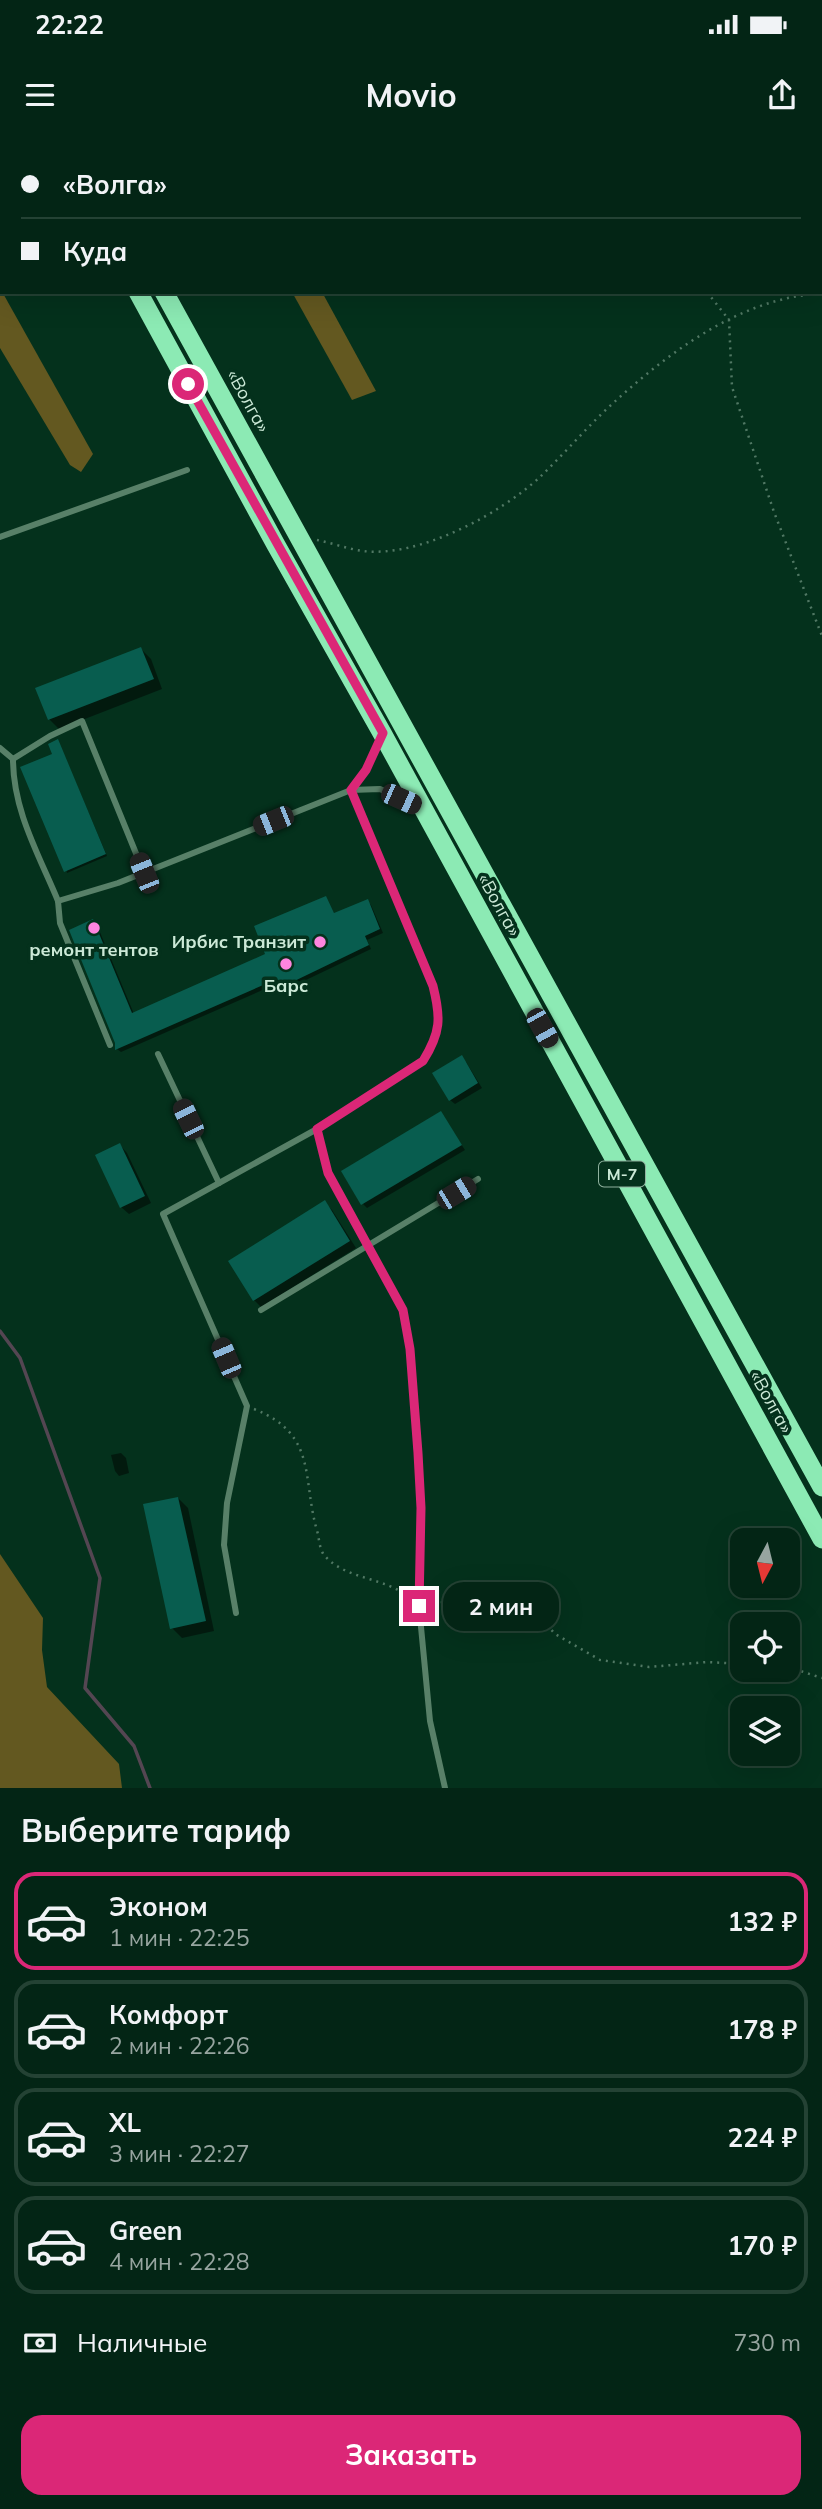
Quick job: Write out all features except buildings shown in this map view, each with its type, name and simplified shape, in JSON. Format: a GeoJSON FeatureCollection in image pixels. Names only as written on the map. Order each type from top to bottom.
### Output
{"type":"FeatureCollection","features":[{"type":"Feature","properties":{"kind":"highway","name":"«Волга»"},"geometry":{"type":"LineString","coordinates":[[139,294],[276,545],[383,733],[822,1539]]}},
{"type":"Feature","properties":{"kind":"highway","name":"«Волга»"},"geometry":{"type":"LineString","coordinates":[[165,294],[822,1487]]}},
{"type":"Feature","properties":{"kind":"lane"},"geometry":{"type":"LineString","coordinates":[[0,537],[187,470]]}},
{"type":"Feature","properties":{"kind":"lane"},"geometry":{"type":"LineString","coordinates":[[13,759],[50,736],[82,721],[144,873]]}},
{"type":"Feature","properties":{"kind":"lane"},"geometry":{"type":"LineString","coordinates":[[351,790],[366,770],[383,733]]}},
{"type":"Feature","properties":{"kind":"lane"},"geometry":{"type":"LineString","coordinates":[[0,748],[13,759],[13,777],[20,813],[58,901],[60,923],[110,1045]]}},
{"type":"Feature","properties":{"kind":"lane"},"geometry":{"type":"LineString","coordinates":[[58,901],[118,883],[351,790],[380,789],[423,808]]}},
{"type":"Feature","properties":{"kind":"lane"},"geometry":{"type":"LineString","coordinates":[[236,1613],[224,1545],[227,1503],[247,1406],[163,1213],[317,1129],[423,1061],[433,1045],[438,1030],[439,1012],[433,986],[351,790]]}},
{"type":"Feature","properties":{"kind":"lane"},"geometry":{"type":"LineString","coordinates":[[158,1055],[219,1183]]}},
{"type":"Feature","properties":{"kind":"lane"},"geometry":{"type":"LineString","coordinates":[[317,1129],[328,1173],[403,1310],[410,1349],[421,1508],[419,1606],[430,1721],[445,1788]]}},
{"type":"Feature","properties":{"kind":"lane"},"geometry":{"type":"LineString","coordinates":[[261,1310],[478,1179]]}},
{"type":"Feature","properties":{"kind":"path"},"geometry":{"type":"LineString","coordinates":[[708,294],[729,320],[732,387],[774,512],[822,636]]}},
{"type":"Feature","properties":{"kind":"path"},"geometry":{"type":"LineString","coordinates":[[297,534],[365,552],[407,548],[444,537],[510,502],[611,405],[675,353],[729,320],[779,300],[816,294]]}},
{"type":"Feature","properties":{"kind":"path"},"geometry":{"type":"LineString","coordinates":[[247,1406],[287,1427],[298,1443],[307,1472],[314,1521],[323,1554],[349,1572],[399,1589],[419,1606],[500,1593],[526,1601],[555,1634],[600,1660],[649,1667],[707,1662],[730,1663]]}},
{"type":"Feature","properties":{"kind":"path"},"geometry":{"type":"LineString","coordinates":[[800,1671],[822,1678]]}},
{"type":"Feature","properties":{"kind":"shaded area"},"geometry":{"type":"Polygon","coordinates":[[[0,294],[3,294],[93,454],[81,472],[70,465],[0,348],[0,294]]]}},
{"type":"Feature","properties":{"kind":"shaded area"},"geometry":{"type":"Polygon","coordinates":[[[293,294],[323,294],[376,391],[352,400],[293,294]]]}},
{"type":"Feature","properties":{"kind":"shaded area"},"geometry":{"type":"Polygon","coordinates":[[[0,1554],[43,1618],[42,1650],[47,1687],[119,1764],[122,1788],[0,1788],[0,1554]]]}},
{"type":"Feature","properties":{"kind":"waterway"},"geometry":{"type":"LineString","coordinates":[[0,1331],[20,1358],[100,1578],[85,1688],[134,1746],[150,1788]]}},
{"type":"Feature","properties":{"kind":"place","name":"ремонт тентов"},"geometry":{"type":"Point","coordinates":[94,928]}},
{"type":"Feature","properties":{"kind":"place","name":"Ирбис Транзит"},"geometry":{"type":"Point","coordinates":[320,942]}},
{"type":"Feature","properties":{"kind":"place","name":"Барс"},"geometry":{"type":"Point","coordinates":[286,964]}},
{"type":"Feature","properties":{"kind":"route"},"geometry":{"type":"LineString","coordinates":[[188,384],[383,733],[366,770],[351,790],[433,986],[439,1012],[438,1030],[423,1061],[317,1129],[328,1173],[403,1310],[410,1349],[421,1508],[419,1606]]}}]}
